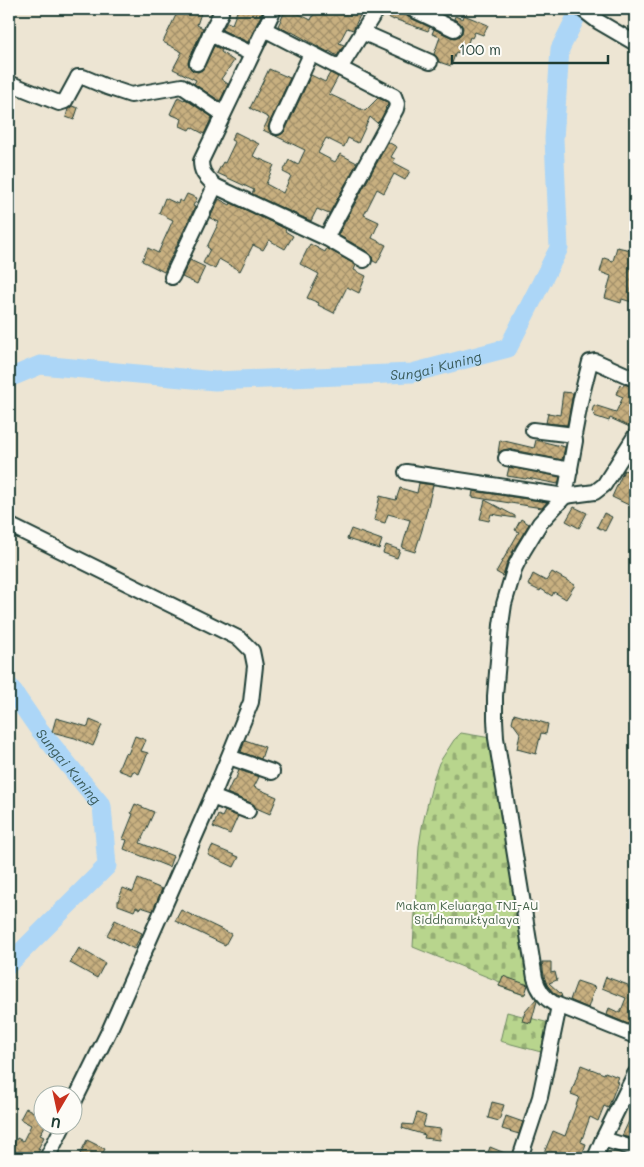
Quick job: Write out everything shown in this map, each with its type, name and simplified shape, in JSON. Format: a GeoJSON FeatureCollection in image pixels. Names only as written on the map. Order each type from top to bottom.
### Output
{"type":"FeatureCollection","features":[{"type":"Feature","properties":{"kind":"street"},"geometry":{"type":"LineString","coordinates":[[274,9],[223,114],[202,161],[201,168],[215,186],[326,238],[364,260]]}},
{"type":"Feature","properties":{"kind":"street"},"geometry":{"type":"LineString","coordinates":[[340,68],[377,9]]}},
{"type":"Feature","properties":{"kind":"street"},"geometry":{"type":"LineString","coordinates":[[412,9],[454,29]]}},
{"type":"Feature","properties":{"kind":"street"},"geometry":{"type":"LineString","coordinates":[[582,9],[599,22],[635,42]]}},
{"type":"Feature","properties":{"kind":"street"},"geometry":{"type":"LineString","coordinates":[[197,63],[220,13]]}},
{"type":"Feature","properties":{"kind":"street"},"geometry":{"type":"LineString","coordinates":[[264,29],[394,96],[397,104],[326,238]]}},
{"type":"Feature","properties":{"kind":"street"},"geometry":{"type":"LineString","coordinates":[[362,32],[430,62]]}},
{"type":"Feature","properties":{"kind":"street"},"geometry":{"type":"LineString","coordinates":[[210,34],[252,54]]}},
{"type":"Feature","properties":{"kind":"street"},"geometry":{"type":"LineString","coordinates":[[278,127],[311,54]]}},
{"type":"Feature","properties":{"kind":"street"},"geometry":{"type":"LineString","coordinates":[[9,83],[59,102],[65,101],[80,76],[130,95],[182,86],[223,114]]}},
{"type":"Feature","properties":{"kind":"street"},"geometry":{"type":"LineString","coordinates":[[172,277],[215,186]]}},
{"type":"Feature","properties":{"kind":"street"},"geometry":{"type":"LineString","coordinates":[[635,379],[595,361],[590,362],[574,435],[574,446],[565,496],[540,523],[515,567],[504,604],[495,696],[496,738],[535,978],[539,990],[543,996],[559,1006],[635,1036]]}},
{"type":"Feature","properties":{"kind":"street"},"geometry":{"type":"LineString","coordinates":[[533,430],[574,435]]}},
{"type":"Feature","properties":{"kind":"street"},"geometry":{"type":"LineString","coordinates":[[406,472],[565,496],[595,492],[604,485],[635,436]]}},
{"type":"Feature","properties":{"kind":"street"},"geometry":{"type":"LineString","coordinates":[[506,458],[570,470]]}},
{"type":"Feature","properties":{"kind":"street"},"geometry":{"type":"LineString","coordinates":[[9,525],[240,639],[252,651],[255,666],[251,702],[229,758],[110,1029],[82,1086]]}},
{"type":"Feature","properties":{"kind":"street"},"geometry":{"type":"LineString","coordinates":[[229,758],[272,772]]}},
{"type":"Feature","properties":{"kind":"street"},"geometry":{"type":"LineString","coordinates":[[212,797],[248,811]]}},
{"type":"Feature","properties":{"kind":"street"},"geometry":{"type":"LineString","coordinates":[[520,1158],[540,1097],[559,1006]]}},
{"type":"Feature","properties":{"kind":"street"},"geometry":{"type":"LineString","coordinates":[[595,1158],[635,1074]]}},
{"type":"Feature","properties":{"kind":"street"},"geometry":{"type":"LineString","coordinates":[[47,1158],[59,1134]]}},
{"type":"Feature","properties":{"kind":"street"},"geometry":{"type":"LineString","coordinates":[[603,1139],[635,1148]]}},
{"type":"Feature","properties":{"kind":"green space","name":"Makam Keluarga TNI-AU Siddhamuktyalaya"},"geometry":{"type":"Polygon","coordinates":[[[461,733],[491,738],[531,977],[524,995],[499,986],[500,982],[413,947],[419,846],[422,827],[439,763],[454,740],[461,733]]]}},
{"type":"Feature","properties":{"kind":"green space"},"geometry":{"type":"Polygon","coordinates":[[[507,1012],[549,1023],[541,1052],[500,1041],[507,1012]]]}},
{"type":"Feature","properties":{"kind":"building"},"geometry":{"type":"Polygon","coordinates":[[[164,9],[191,9],[201,13],[197,25],[203,28],[188,63],[193,71],[198,72],[202,70],[214,46],[222,50],[221,52],[234,61],[221,79],[228,84],[220,101],[194,84],[196,80],[173,69],[182,52],[163,42],[176,15],[164,9]]]}},
{"type":"Feature","properties":{"kind":"building"},"geometry":{"type":"Polygon","coordinates":[[[238,9],[264,9],[248,42],[222,30],[227,22],[232,24],[238,9]]]}},
{"type":"Feature","properties":{"kind":"building"},"geometry":{"type":"Polygon","coordinates":[[[286,9],[311,20],[316,9],[363,9],[353,30],[347,28],[339,43],[344,45],[337,56],[278,26],[286,9]]]}},
{"type":"Feature","properties":{"kind":"building"},"geometry":{"type":"Polygon","coordinates":[[[386,9],[403,9],[408,17],[430,27],[428,31],[394,20],[384,15],[386,9]]]}},
{"type":"Feature","properties":{"kind":"building"},"geometry":{"type":"Polygon","coordinates":[[[464,15],[488,25],[483,35],[475,32],[472,38],[470,37],[464,54],[456,52],[451,66],[439,62],[434,54],[440,37],[432,34],[434,29],[455,38],[462,33],[463,28],[454,19],[455,16],[463,19],[464,15]]]}},
{"type":"Feature","properties":{"kind":"building"},"geometry":{"type":"Polygon","coordinates":[[[269,69],[290,78],[268,127],[270,132],[277,136],[285,131],[311,75],[325,82],[330,73],[338,77],[329,94],[365,111],[378,98],[387,102],[388,105],[377,123],[370,117],[358,143],[348,138],[344,147],[326,138],[318,153],[335,162],[340,154],[357,163],[329,214],[317,209],[311,221],[252,194],[254,190],[217,173],[223,162],[225,163],[235,142],[231,140],[235,132],[259,144],[253,156],[274,165],[266,184],[283,193],[291,176],[283,172],[289,160],[298,165],[305,150],[263,130],[269,118],[250,108],[269,69]]]}},
{"type":"Feature","properties":{"kind":"building"},"geometry":{"type":"Polygon","coordinates":[[[178,97],[185,99],[212,117],[204,134],[191,127],[189,130],[180,126],[182,119],[170,114],[178,97]]]}},
{"type":"Feature","properties":{"kind":"building"},"geometry":{"type":"Polygon","coordinates":[[[72,106],[78,108],[74,120],[66,117],[68,109],[72,106]]]}},
{"type":"Feature","properties":{"kind":"building"},"geometry":{"type":"Polygon","coordinates":[[[388,142],[397,147],[391,157],[395,159],[393,162],[410,171],[405,180],[394,174],[384,193],[377,189],[364,215],[379,222],[372,238],[386,245],[377,263],[373,261],[372,256],[368,252],[338,235],[388,142]]]}},
{"type":"Feature","properties":{"kind":"building"},"geometry":{"type":"Polygon","coordinates":[[[187,194],[197,198],[193,206],[195,207],[164,272],[142,261],[148,248],[158,253],[173,220],[159,213],[165,198],[178,204],[179,200],[183,202],[187,194]]]}},
{"type":"Feature","properties":{"kind":"building"},"geometry":{"type":"Polygon","coordinates":[[[219,199],[286,229],[285,231],[293,236],[285,249],[269,240],[263,250],[253,245],[240,271],[219,259],[215,269],[203,263],[210,249],[207,247],[219,222],[210,218],[219,199]]]}},
{"type":"Feature","properties":{"kind":"building"},"geometry":{"type":"Polygon","coordinates":[[[310,244],[325,252],[327,248],[356,265],[354,270],[366,276],[359,293],[347,287],[334,313],[307,298],[319,274],[300,264],[310,244]]]}},
{"type":"Feature","properties":{"kind":"building"},"geometry":{"type":"Polygon","coordinates":[[[617,247],[635,251],[635,303],[622,299],[621,303],[605,298],[611,276],[600,272],[604,258],[613,261],[617,247]]]}},
{"type":"Feature","properties":{"kind":"building"},"geometry":{"type":"Polygon","coordinates":[[[190,260],[205,267],[197,284],[182,277],[190,260]]]}},
{"type":"Feature","properties":{"kind":"building"},"geometry":{"type":"Polygon","coordinates":[[[624,384],[635,388],[635,397],[630,409],[635,411],[635,427],[632,428],[610,418],[609,421],[594,416],[595,412],[592,411],[594,405],[616,412],[623,397],[616,394],[620,385],[623,386],[624,384]]]}},
{"type":"Feature","properties":{"kind":"building"},"geometry":{"type":"Polygon","coordinates":[[[563,392],[573,393],[567,425],[546,423],[548,413],[560,415],[563,392]]]}},
{"type":"Feature","properties":{"kind":"building"},"geometry":{"type":"Polygon","coordinates":[[[500,440],[534,448],[536,440],[565,447],[562,460],[508,449],[498,453],[500,440]]]}},
{"type":"Feature","properties":{"kind":"building"},"geometry":{"type":"Polygon","coordinates":[[[635,452],[635,508],[612,497],[624,470],[627,471],[635,452]]]}},
{"type":"Feature","properties":{"kind":"building"},"geometry":{"type":"Polygon","coordinates":[[[509,467],[560,477],[558,484],[507,476],[509,467]]]}},
{"type":"Feature","properties":{"kind":"building"},"geometry":{"type":"Polygon","coordinates":[[[419,483],[433,485],[415,552],[402,548],[410,520],[388,514],[385,523],[374,520],[380,496],[396,500],[400,488],[417,493],[419,483]]]}},
{"type":"Feature","properties":{"kind":"building"},"geometry":{"type":"Polygon","coordinates":[[[473,491],[547,502],[542,508],[472,497],[473,491]]]}},
{"type":"Feature","properties":{"kind":"building"},"geometry":{"type":"Polygon","coordinates":[[[485,500],[515,516],[515,518],[491,514],[489,521],[480,519],[485,500]]]}},
{"type":"Feature","properties":{"kind":"building"},"geometry":{"type":"Polygon","coordinates":[[[574,507],[587,513],[579,528],[566,521],[574,507]]]}},
{"type":"Feature","properties":{"kind":"building"},"geometry":{"type":"Polygon","coordinates":[[[604,513],[612,517],[605,531],[597,527],[604,513]]]}},
{"type":"Feature","properties":{"kind":"building"},"geometry":{"type":"Polygon","coordinates":[[[521,519],[529,524],[507,563],[503,576],[496,572],[519,532],[515,530],[521,519]]]}},
{"type":"Feature","properties":{"kind":"building"},"geometry":{"type":"Polygon","coordinates":[[[351,529],[382,540],[379,549],[347,539],[351,529]]]}},
{"type":"Feature","properties":{"kind":"building"},"geometry":{"type":"Polygon","coordinates":[[[386,545],[400,550],[397,558],[383,553],[386,545]]]}},
{"type":"Feature","properties":{"kind":"building"},"geometry":{"type":"Polygon","coordinates":[[[552,572],[575,585],[566,599],[554,592],[552,596],[541,589],[540,591],[528,585],[533,574],[546,581],[552,572]]]}},
{"type":"Feature","properties":{"kind":"building"},"geometry":{"type":"Polygon","coordinates":[[[514,714],[548,724],[546,734],[541,733],[536,754],[517,749],[520,733],[512,722],[514,714]]]}},
{"type":"Feature","properties":{"kind":"building"},"geometry":{"type":"Polygon","coordinates":[[[56,718],[88,727],[90,720],[102,725],[93,746],[75,738],[52,732],[56,718]]]}},
{"type":"Feature","properties":{"kind":"building"},"geometry":{"type":"Polygon","coordinates":[[[135,736],[146,740],[141,751],[148,753],[139,774],[133,771],[131,775],[118,770],[125,753],[128,754],[135,736]]]}},
{"type":"Feature","properties":{"kind":"building"},"geometry":{"type":"Polygon","coordinates":[[[245,740],[265,747],[261,759],[241,752],[245,740]]]}},
{"type":"Feature","properties":{"kind":"building"},"geometry":{"type":"Polygon","coordinates":[[[239,770],[259,777],[254,787],[277,797],[270,814],[256,808],[251,803],[227,793],[233,780],[235,781],[239,770]]]}},
{"type":"Feature","properties":{"kind":"building"},"geometry":{"type":"Polygon","coordinates":[[[135,804],[154,812],[140,843],[173,856],[169,867],[124,849],[127,840],[123,839],[135,804]]]}},
{"type":"Feature","properties":{"kind":"building"},"geometry":{"type":"Polygon","coordinates":[[[225,811],[238,816],[230,834],[213,827],[218,815],[222,817],[225,811]]]}},
{"type":"Feature","properties":{"kind":"building"},"geometry":{"type":"Polygon","coordinates":[[[212,846],[239,857],[234,867],[208,855],[212,846]]]}},
{"type":"Feature","properties":{"kind":"building"},"geometry":{"type":"Polygon","coordinates":[[[138,879],[162,889],[153,911],[136,907],[134,911],[118,905],[123,888],[133,892],[138,879]]]}},
{"type":"Feature","properties":{"kind":"building"},"geometry":{"type":"Polygon","coordinates":[[[181,910],[231,934],[225,945],[175,921],[181,910]]]}},
{"type":"Feature","properties":{"kind":"building"},"geometry":{"type":"Polygon","coordinates":[[[115,920],[142,933],[134,949],[107,935],[115,920]]]}},
{"type":"Feature","properties":{"kind":"building"},"geometry":{"type":"Polygon","coordinates":[[[79,948],[105,963],[97,978],[70,963],[79,948]]]}},
{"type":"Feature","properties":{"kind":"building"},"geometry":{"type":"Polygon","coordinates":[[[542,962],[551,962],[551,973],[555,972],[557,980],[549,983],[562,997],[555,994],[547,985],[542,962]]]}},
{"type":"Feature","properties":{"kind":"building"},"geometry":{"type":"Polygon","coordinates":[[[503,976],[528,985],[525,994],[499,986],[503,976]]]}},
{"type":"Feature","properties":{"kind":"building"},"geometry":{"type":"Polygon","coordinates":[[[606,977],[628,985],[628,987],[635,990],[635,1027],[607,1015],[609,1008],[620,1013],[626,998],[602,988],[606,977]]]}},
{"type":"Feature","properties":{"kind":"building"},"geometry":{"type":"Polygon","coordinates":[[[577,981],[595,987],[588,1008],[570,1000],[577,981]]]}},
{"type":"Feature","properties":{"kind":"building"},"geometry":{"type":"Polygon","coordinates":[[[536,999],[531,1023],[522,1021],[525,1012],[536,999]]]}},
{"type":"Feature","properties":{"kind":"building"},"geometry":{"type":"Polygon","coordinates":[[[581,1065],[618,1077],[616,1081],[618,1082],[608,1108],[604,1106],[598,1121],[590,1117],[581,1142],[586,1144],[581,1158],[542,1158],[553,1131],[565,1136],[579,1097],[571,1094],[581,1065]]]}},
{"type":"Feature","properties":{"kind":"building"},"geometry":{"type":"Polygon","coordinates":[[[492,1102],[504,1105],[499,1121],[488,1118],[492,1102]]]}},
{"type":"Feature","properties":{"kind":"building"},"geometry":{"type":"Polygon","coordinates":[[[26,1108],[32,1111],[32,1134],[41,1134],[44,1137],[35,1158],[19,1158],[9,1153],[17,1138],[23,1141],[31,1125],[20,1119],[26,1108]]]}},
{"type":"Feature","properties":{"kind":"building"},"geometry":{"type":"Polygon","coordinates":[[[635,1108],[635,1139],[622,1136],[635,1108]]]}},
{"type":"Feature","properties":{"kind":"building"},"geometry":{"type":"Polygon","coordinates":[[[417,1113],[426,1116],[423,1127],[441,1129],[439,1140],[424,1138],[425,1135],[402,1128],[403,1124],[413,1125],[417,1113]]]}},
{"type":"Feature","properties":{"kind":"building"},"geometry":{"type":"Polygon","coordinates":[[[506,1116],[523,1122],[519,1134],[502,1129],[506,1116]]]}},
{"type":"Feature","properties":{"kind":"building"},"geometry":{"type":"Polygon","coordinates":[[[87,1140],[105,1149],[100,1158],[89,1158],[80,1154],[87,1140]]]}},
{"type":"Feature","properties":{"kind":"building"},"geometry":{"type":"Polygon","coordinates":[[[490,1147],[512,1156],[511,1158],[486,1158],[490,1147]]]}},
{"type":"Feature","properties":{"kind":"waterway","name":"Sungai Kuning"},"geometry":{"type":"LineString","coordinates":[[9,378],[40,365],[215,381],[412,373],[508,348],[559,248],[554,139],[560,49],[580,9]]}},
{"type":"Feature","properties":{"kind":"waterway","name":"Sungai Kuning"},"geometry":{"type":"LineString","coordinates":[[9,686],[38,728],[102,806],[107,866],[9,964]]}}]}
